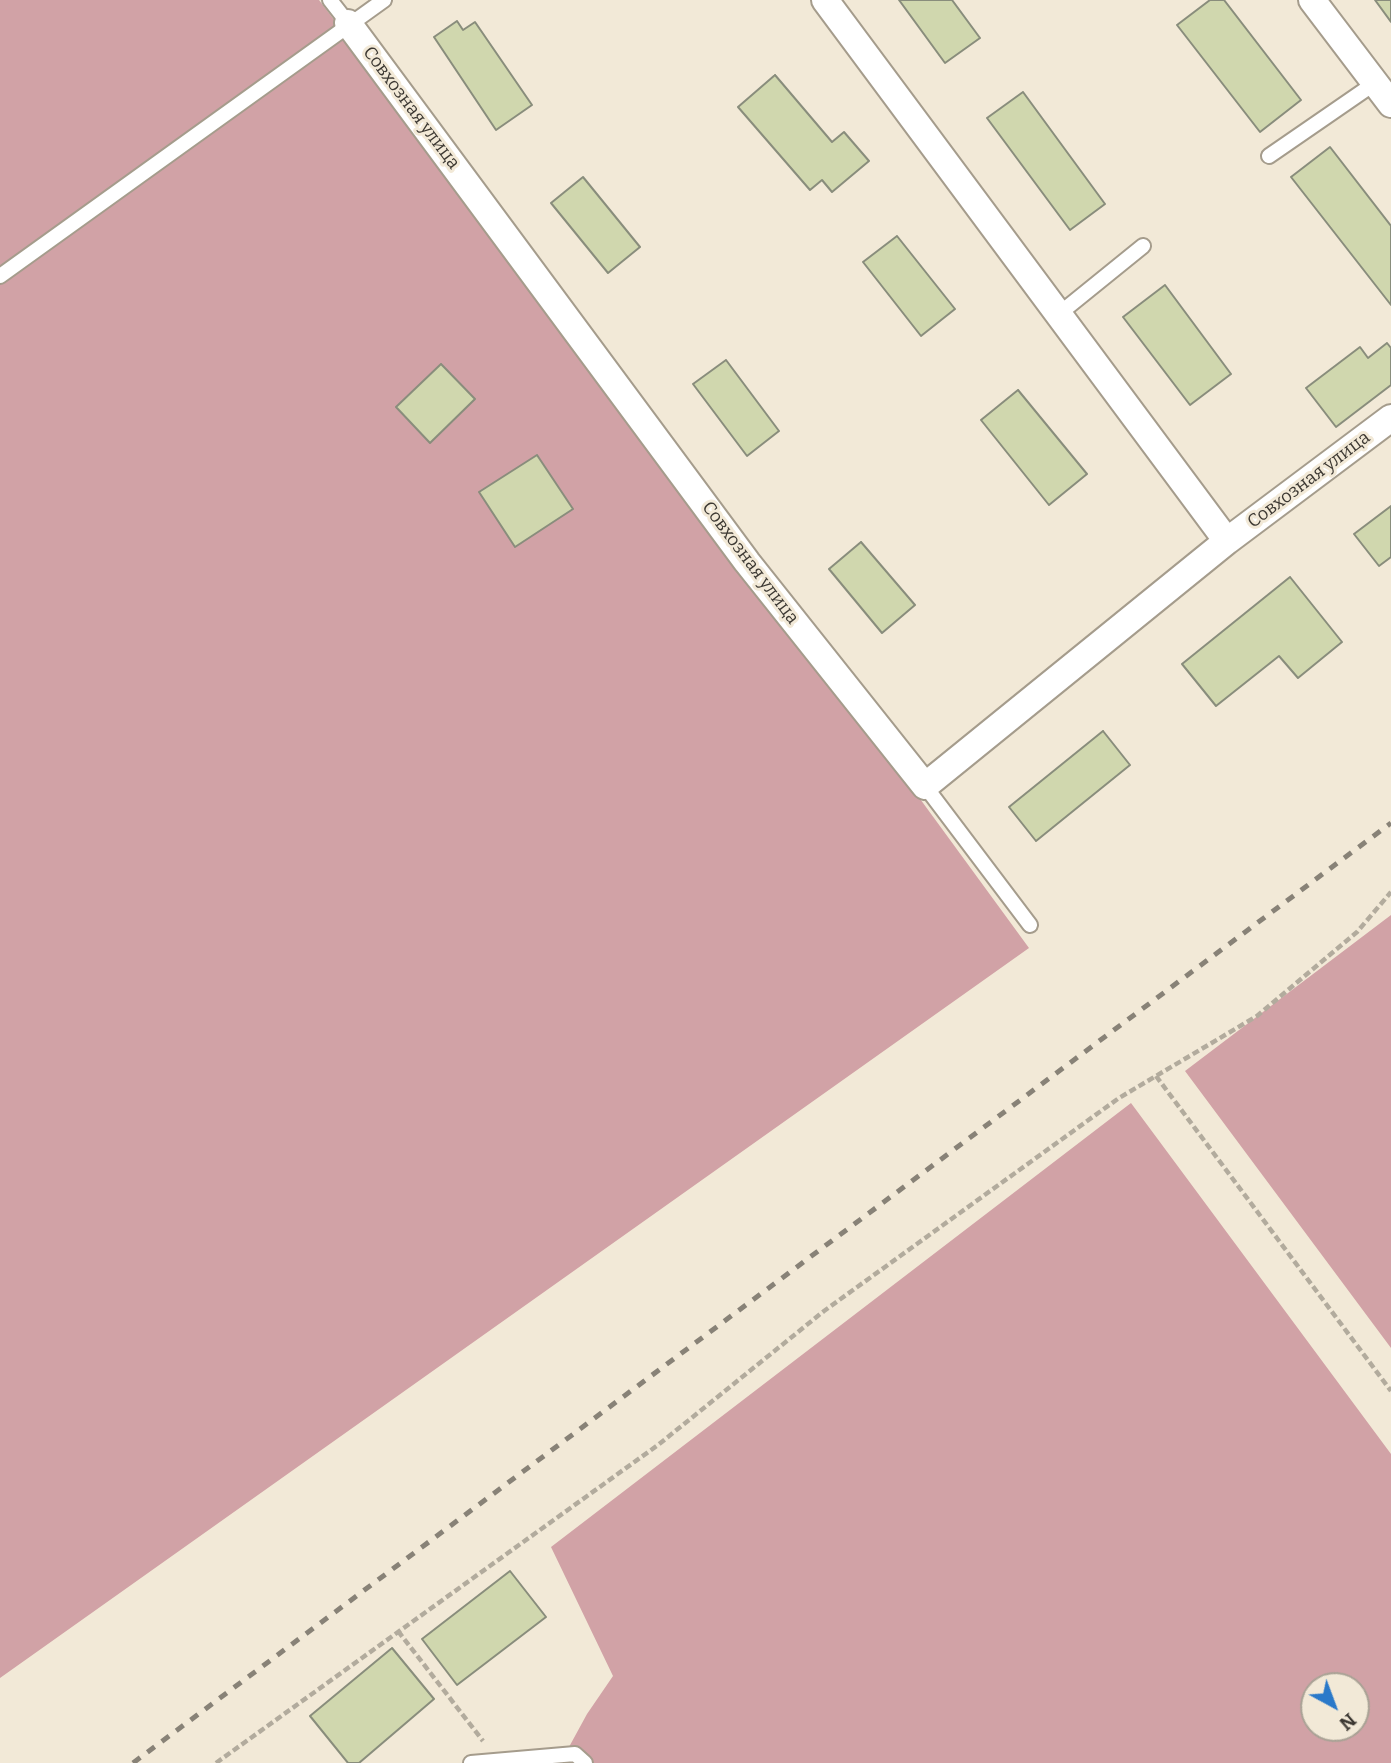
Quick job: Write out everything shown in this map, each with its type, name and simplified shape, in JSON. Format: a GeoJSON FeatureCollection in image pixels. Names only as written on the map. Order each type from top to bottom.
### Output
{"type":"FeatureCollection","features":[{"type":"Feature","properties":{"kind":"street"},"geometry":{"type":"LineString","coordinates":[[825,0],[1227,541]]}},
{"type":"Feature","properties":{"kind":"street"},"geometry":{"type":"LineString","coordinates":[[1312,0],[1391,104]]}},
{"type":"Feature","properties":{"kind":"street","name":"Совхозная улица"},"geometry":{"type":"LineString","coordinates":[[348,23],[747,562],[925,786],[1227,541],[1391,418]]}},
{"type":"Feature","properties":{"kind":"lane"},"geometry":{"type":"LineString","coordinates":[[330,0],[348,23]]}},
{"type":"Feature","properties":{"kind":"lane"},"geometry":{"type":"LineString","coordinates":[[0,276],[348,23],[384,0]]}},
{"type":"Feature","properties":{"kind":"lane"},"geometry":{"type":"LineString","coordinates":[[1269,156],[1375,83]]}},
{"type":"Feature","properties":{"kind":"lane"},"geometry":{"type":"LineString","coordinates":[[1059,314],[1143,246]]}},
{"type":"Feature","properties":{"kind":"lane"},"geometry":{"type":"LineString","coordinates":[[925,786],[1030,925]]}},
{"type":"Feature","properties":{"kind":"lane"},"geometry":{"type":"LineString","coordinates":[[471,1763],[575,1754],[585,1763]]}},
{"type":"Feature","properties":{"kind":"path"},"geometry":{"type":"LineString","coordinates":[[216,1763],[658,1445],[836,1303],[1119,1098],[1257,1016],[1357,932],[1391,892]]}},
{"type":"Feature","properties":{"kind":"path"},"geometry":{"type":"LineString","coordinates":[[1156,1076],[1391,1391]]}},
{"type":"Feature","properties":{"kind":"path"},"geometry":{"type":"LineString","coordinates":[[398,1631],[484,1743],[490,1761]]}},
{"type":"Feature","properties":{"kind":"shaded area"},"geometry":{"type":"Polygon","coordinates":[[[0,0],[319,0],[747,562],[1029,948],[0,1678],[0,0]]]}},
{"type":"Feature","properties":{"kind":"shaded area"},"geometry":{"type":"Polygon","coordinates":[[[1391,915],[1391,1348],[1185,1071],[1391,915]]]}},
{"type":"Feature","properties":{"kind":"shaded area"},"geometry":{"type":"Polygon","coordinates":[[[1131,1103],[1391,1454],[1391,1763],[471,1763],[563,1758],[587,1714],[613,1676],[551,1547],[1131,1103]]]}},
{"type":"Feature","properties":{"kind":"building"},"geometry":{"type":"Polygon","coordinates":[[[899,0],[952,0],[980,38],[945,63],[899,0]]]}},
{"type":"Feature","properties":{"kind":"building"},"geometry":{"type":"Polygon","coordinates":[[[1210,0],[1224,0],[1301,100],[1260,132],[1177,25],[1210,0]]]}},
{"type":"Feature","properties":{"kind":"building"},"geometry":{"type":"Polygon","coordinates":[[[1375,0],[1391,0],[1391,22],[1375,0]]]}},
{"type":"Feature","properties":{"kind":"building"},"geometry":{"type":"Polygon","coordinates":[[[457,21],[463,30],[475,22],[532,105],[496,130],[434,37],[457,21]]]}},
{"type":"Feature","properties":{"kind":"building"},"geometry":{"type":"Polygon","coordinates":[[[775,75],[832,142],[844,132],[869,161],[832,192],[822,180],[810,190],[738,107],[775,75]]]}},
{"type":"Feature","properties":{"kind":"building"},"geometry":{"type":"Polygon","coordinates":[[[1023,92],[1105,204],[1070,230],[987,118],[1023,92]]]}},
{"type":"Feature","properties":{"kind":"building"},"geometry":{"type":"Polygon","coordinates":[[[1330,147],[1391,226],[1391,305],[1291,177],[1330,147]]]}},
{"type":"Feature","properties":{"kind":"building"},"geometry":{"type":"Polygon","coordinates":[[[583,177],[640,247],[608,273],[551,203],[583,177]]]}},
{"type":"Feature","properties":{"kind":"building"},"geometry":{"type":"Polygon","coordinates":[[[897,236],[955,309],[921,336],[863,262],[897,236]]]}},
{"type":"Feature","properties":{"kind":"building"},"geometry":{"type":"Polygon","coordinates":[[[1165,285],[1231,374],[1190,405],[1123,317],[1165,285]]]}},
{"type":"Feature","properties":{"kind":"building"},"geometry":{"type":"Polygon","coordinates":[[[1387,343],[1391,348],[1391,385],[1336,427],[1306,388],[1360,347],[1368,358],[1387,343]]]}},
{"type":"Feature","properties":{"kind":"building"},"geometry":{"type":"Polygon","coordinates":[[[726,360],[779,431],[747,456],[693,384],[726,360]]]}},
{"type":"Feature","properties":{"kind":"building"},"geometry":{"type":"Polygon","coordinates":[[[441,364],[475,399],[430,443],[396,407],[441,364]]]}},
{"type":"Feature","properties":{"kind":"building"},"geometry":{"type":"Polygon","coordinates":[[[1018,390],[1087,474],[1049,505],[981,420],[1018,390]]]}},
{"type":"Feature","properties":{"kind":"building"},"geometry":{"type":"Polygon","coordinates":[[[537,455],[573,509],[515,547],[479,492],[537,455]]]}},
{"type":"Feature","properties":{"kind":"building"},"geometry":{"type":"Polygon","coordinates":[[[1391,506],[1391,557],[1379,566],[1354,534],[1391,506]]]}},
{"type":"Feature","properties":{"kind":"building"},"geometry":{"type":"Polygon","coordinates":[[[861,542],[915,605],[882,633],[829,569],[861,542]]]}},
{"type":"Feature","properties":{"kind":"building"},"geometry":{"type":"Polygon","coordinates":[[[1290,577],[1342,642],[1298,678],[1279,656],[1216,706],[1182,664],[1290,577]]]}},
{"type":"Feature","properties":{"kind":"building"},"geometry":{"type":"Polygon","coordinates":[[[1103,731],[1130,765],[1036,841],[1009,807],[1103,731]]]}},
{"type":"Feature","properties":{"kind":"building"},"geometry":{"type":"Polygon","coordinates":[[[510,1571],[546,1617],[457,1685],[422,1639],[510,1571]]]}},
{"type":"Feature","properties":{"kind":"building"},"geometry":{"type":"Polygon","coordinates":[[[392,1648],[434,1699],[359,1763],[348,1763],[310,1716],[392,1648]]]}},
{"type":"Feature","properties":{"kind":"railway"},"geometry":{"type":"LineString","coordinates":[[133,1763],[1391,823]]}}]}
